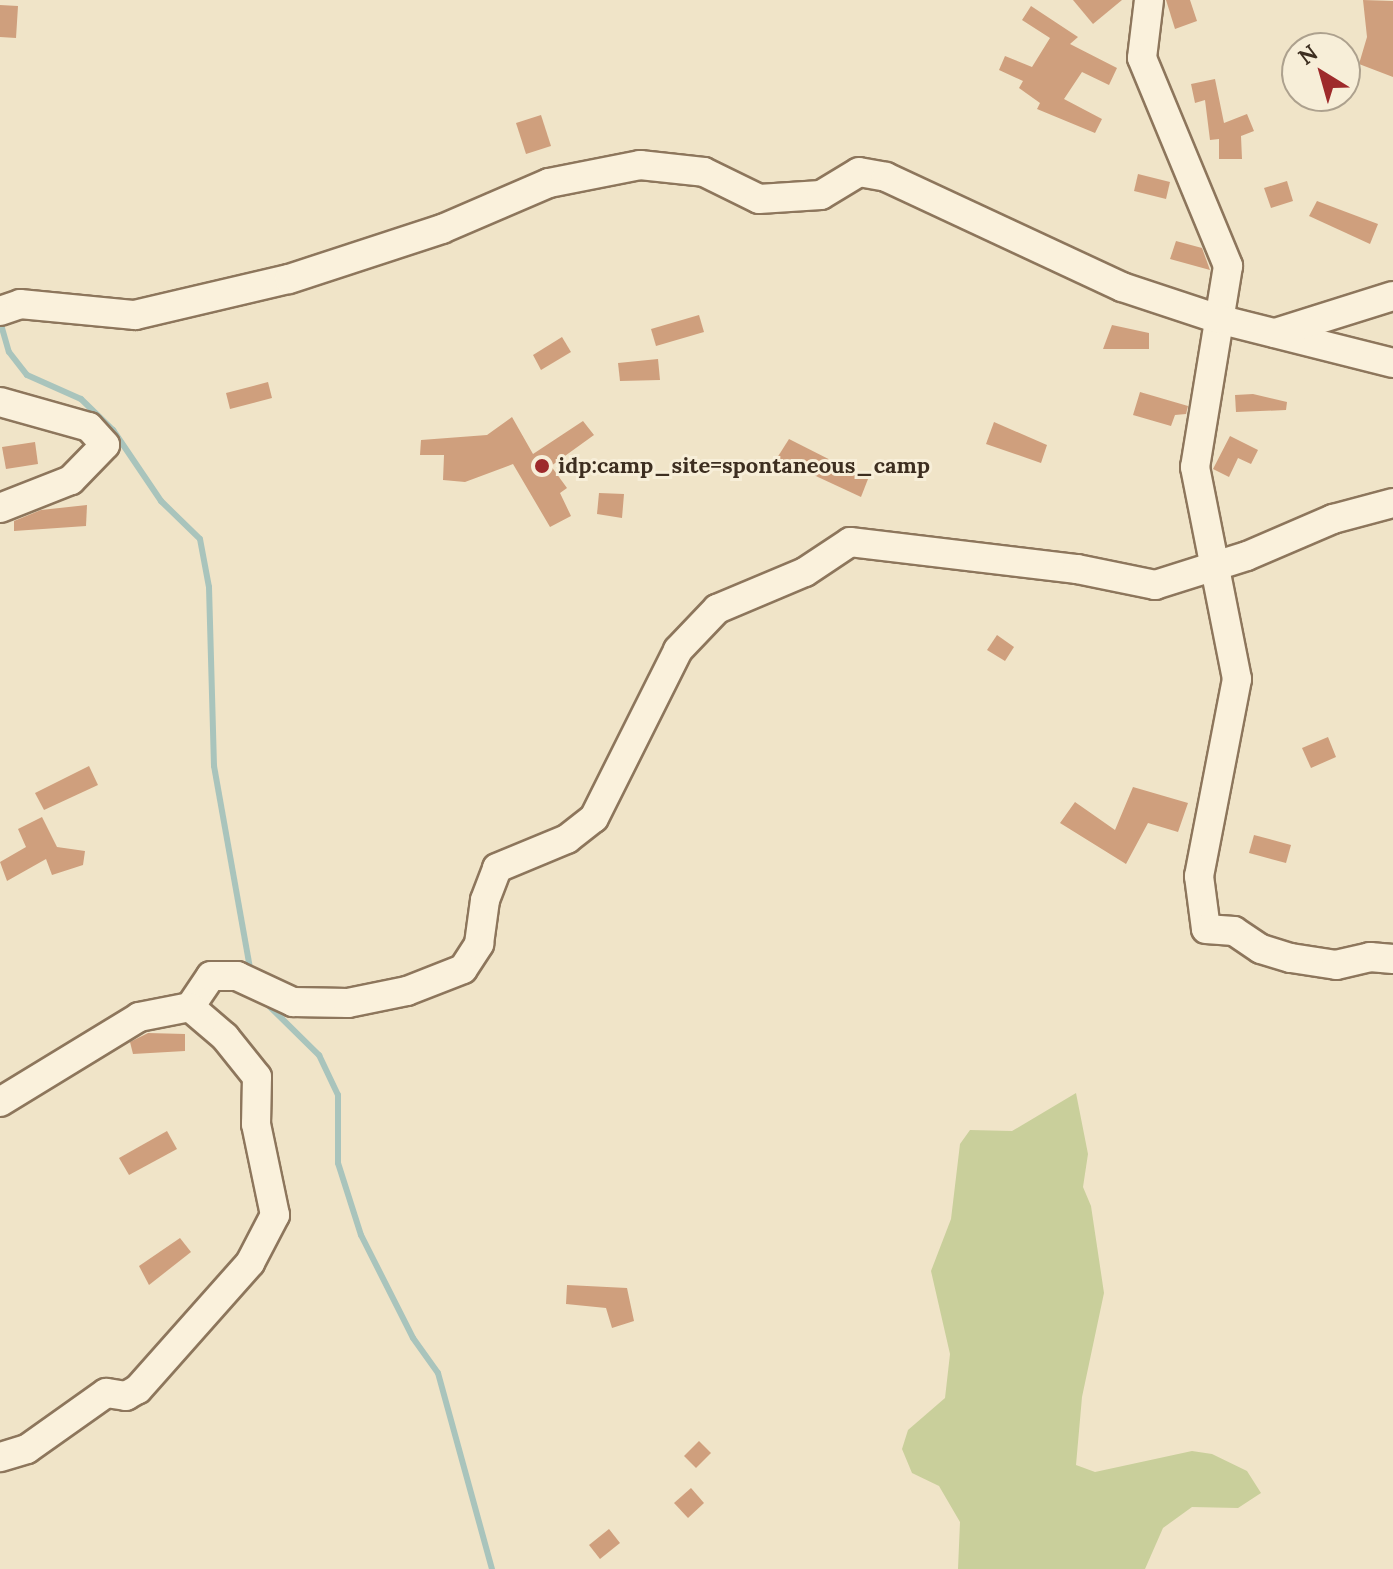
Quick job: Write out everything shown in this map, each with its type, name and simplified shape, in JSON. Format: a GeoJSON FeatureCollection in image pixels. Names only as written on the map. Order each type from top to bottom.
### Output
{"type":"FeatureCollection","features":[{"type":"Feature","properties":{"kind":"street"},"geometry":{"type":"LineString","coordinates":[[1149,0],[1142,58],[1228,266],[1222,320],[1195,467],[1237,679],[1199,876],[1206,929],[1234,931],[1261,949],[1291,958],[1336,965],[1370,957],[1393,959]]}},
{"type":"Feature","properties":{"kind":"street"},"geometry":{"type":"LineString","coordinates":[[0,311],[20,304],[135,315],[289,279],[442,229],[549,183],[640,165],[704,172],[759,199],[821,195],[859,172],[886,177],[1108,281],[1222,320],[1393,363]]}},
{"type":"Feature","properties":{"kind":"street"},"geometry":{"type":"LineString","coordinates":[[1273,334],[1393,296]]}},
{"type":"Feature","properties":{"kind":"street"},"geometry":{"type":"LineString","coordinates":[[0,402],[89,427],[105,445],[71,480],[0,508]]}},
{"type":"Feature","properties":{"kind":"street"},"geometry":{"type":"LineString","coordinates":[[0,1102],[139,1017],[190,1007],[211,976],[237,976],[293,1002],[348,1003],[407,991],[463,969],[479,944],[485,900],[497,868],[567,839],[594,818],[678,650],[717,609],[805,572],[850,542],[1077,569],[1155,585],[1333,519],[1393,503]]}},
{"type":"Feature","properties":{"kind":"street"},"geometry":{"type":"LineString","coordinates":[[0,1457],[27,1449],[106,1393],[126,1396],[138,1389],[250,1263],[275,1215],[256,1124],[257,1077],[225,1037],[190,1007]]}},
{"type":"Feature","properties":{"kind":"green space"},"geometry":{"type":"Polygon","coordinates":[[[1076,1093],[1088,1154],[1083,1187],[1091,1206],[1104,1293],[1082,1397],[1076,1465],[1095,1472],[1192,1451],[1212,1454],[1247,1471],[1261,1493],[1238,1508],[1192,1507],[1163,1528],[1145,1569],[958,1569],[960,1522],[939,1486],[912,1473],[902,1449],[908,1430],[945,1398],[950,1354],[931,1271],[951,1219],[960,1144],[970,1130],[1012,1131],[1076,1093]]]}},
{"type":"Feature","properties":{"kind":"building"},"geometry":{"type":"Polygon","coordinates":[[[1073,0],[1122,0],[1093,24],[1073,0]]]}},
{"type":"Feature","properties":{"kind":"building"},"geometry":{"type":"Polygon","coordinates":[[[1166,0],[1190,0],[1197,21],[1175,29],[1166,0]]]}},
{"type":"Feature","properties":{"kind":"building"},"geometry":{"type":"Polygon","coordinates":[[[1363,0],[1393,1],[1393,77],[1361,65],[1367,37],[1363,0]]]}},
{"type":"Feature","properties":{"kind":"building"},"geometry":{"type":"Polygon","coordinates":[[[0,5],[18,6],[16,38],[0,37],[0,5]]]}},
{"type":"Feature","properties":{"kind":"building"},"geometry":{"type":"Polygon","coordinates":[[[1031,6],[1078,37],[1070,44],[1117,68],[1109,85],[1082,72],[1064,99],[1102,119],[1095,133],[1037,109],[1040,103],[1019,88],[1023,81],[999,70],[1005,56],[1032,67],[1050,38],[1022,20],[1031,6]]]}},
{"type":"Feature","properties":{"kind":"building"},"geometry":{"type":"Polygon","coordinates":[[[1215,79],[1224,123],[1247,114],[1254,131],[1241,136],[1242,159],[1219,159],[1219,139],[1210,140],[1205,100],[1195,103],[1191,84],[1215,79]]]}},
{"type":"Feature","properties":{"kind":"building"},"geometry":{"type":"Polygon","coordinates":[[[541,115],[551,146],[526,154],[516,123],[541,115]]]}},
{"type":"Feature","properties":{"kind":"building"},"geometry":{"type":"Polygon","coordinates":[[[1138,174],[1170,182],[1166,199],[1134,191],[1138,174]]]}},
{"type":"Feature","properties":{"kind":"building"},"geometry":{"type":"Polygon","coordinates":[[[1287,181],[1293,201],[1271,208],[1264,188],[1287,181]]]}},
{"type":"Feature","properties":{"kind":"building"},"geometry":{"type":"Polygon","coordinates":[[[1317,201],[1378,224],[1370,244],[1309,216],[1317,201]]]}},
{"type":"Feature","properties":{"kind":"building"},"geometry":{"type":"Polygon","coordinates":[[[1176,241],[1202,248],[1210,270],[1170,259],[1176,241]]]}},
{"type":"Feature","properties":{"kind":"building"},"geometry":{"type":"Polygon","coordinates":[[[699,315],[704,332],[656,346],[651,329],[699,315]]]}},
{"type":"Feature","properties":{"kind":"building"},"geometry":{"type":"Polygon","coordinates":[[[1112,325],[1149,333],[1149,349],[1103,349],[1112,325]]]}},
{"type":"Feature","properties":{"kind":"building"},"geometry":{"type":"Polygon","coordinates":[[[562,337],[571,352],[541,370],[533,355],[562,337]]]}},
{"type":"Feature","properties":{"kind":"building"},"geometry":{"type":"Polygon","coordinates":[[[658,359],[660,380],[620,381],[618,363],[658,359]]]}},
{"type":"Feature","properties":{"kind":"building"},"geometry":{"type":"Polygon","coordinates":[[[268,382],[272,398],[230,409],[226,393],[268,382]]]}},
{"type":"Feature","properties":{"kind":"building"},"geometry":{"type":"Polygon","coordinates":[[[1140,392],[1188,406],[1186,414],[1175,415],[1171,426],[1133,415],[1140,392]]]}},
{"type":"Feature","properties":{"kind":"building"},"geometry":{"type":"Polygon","coordinates":[[[1253,394],[1287,402],[1286,410],[1236,412],[1235,395],[1253,394]]]}},
{"type":"Feature","properties":{"kind":"building"},"geometry":{"type":"Polygon","coordinates":[[[512,417],[533,454],[583,421],[594,435],[551,466],[567,488],[560,493],[571,516],[550,527],[513,464],[465,482],[443,480],[444,455],[420,455],[421,440],[487,435],[512,417]]]}},
{"type":"Feature","properties":{"kind":"building"},"geometry":{"type":"Polygon","coordinates":[[[994,422],[1047,445],[1041,463],[986,444],[994,422]]]}},
{"type":"Feature","properties":{"kind":"building"},"geometry":{"type":"Polygon","coordinates":[[[1230,436],[1258,450],[1251,464],[1238,458],[1229,477],[1213,469],[1230,436]]]}},
{"type":"Feature","properties":{"kind":"building"},"geometry":{"type":"Polygon","coordinates":[[[789,439],[868,479],[861,497],[777,458],[789,439]]]}},
{"type":"Feature","properties":{"kind":"building"},"geometry":{"type":"Polygon","coordinates":[[[35,442],[38,464],[6,469],[2,447],[35,442]]]}},
{"type":"Feature","properties":{"kind":"building"},"geometry":{"type":"Polygon","coordinates":[[[599,493],[624,494],[622,518],[597,514],[599,493]]]}},
{"type":"Feature","properties":{"kind":"building"},"geometry":{"type":"Polygon","coordinates":[[[87,505],[86,526],[14,531],[14,521],[41,510],[87,505]]]}},
{"type":"Feature","properties":{"kind":"building"},"geometry":{"type":"Polygon","coordinates":[[[997,635],[1014,647],[1005,661],[987,650],[997,635]]]}},
{"type":"Feature","properties":{"kind":"building"},"geometry":{"type":"Polygon","coordinates":[[[1328,737],[1336,757],[1311,768],[1302,748],[1328,737]]]}},
{"type":"Feature","properties":{"kind":"building"},"geometry":{"type":"Polygon","coordinates":[[[89,766],[98,785],[44,810],[35,793],[89,766]]]}},
{"type":"Feature","properties":{"kind":"building"},"geometry":{"type":"Polygon","coordinates":[[[1133,787],[1188,803],[1178,832],[1148,823],[1126,864],[1060,823],[1075,802],[1115,830],[1133,787]]]}},
{"type":"Feature","properties":{"kind":"building"},"geometry":{"type":"Polygon","coordinates":[[[42,817],[57,847],[85,851],[83,865],[52,875],[46,859],[7,881],[0,862],[26,847],[18,829],[42,817]]]}},
{"type":"Feature","properties":{"kind":"building"},"geometry":{"type":"Polygon","coordinates":[[[1254,835],[1291,845],[1286,863],[1249,853],[1254,835]]]}},
{"type":"Feature","properties":{"kind":"building"},"geometry":{"type":"Polygon","coordinates":[[[148,1033],[185,1034],[185,1051],[133,1054],[130,1042],[148,1033]]]}},
{"type":"Feature","properties":{"kind":"building"},"geometry":{"type":"Polygon","coordinates":[[[167,1131],[177,1149],[129,1175],[119,1158],[167,1131]]]}},
{"type":"Feature","properties":{"kind":"building"},"geometry":{"type":"Polygon","coordinates":[[[180,1238],[191,1252],[149,1285],[139,1266],[180,1238]]]}},
{"type":"Feature","properties":{"kind":"building"},"geometry":{"type":"Polygon","coordinates":[[[567,1285],[627,1288],[634,1321],[612,1328],[606,1308],[566,1304],[567,1285]]]}},
{"type":"Feature","properties":{"kind":"building"},"geometry":{"type":"Polygon","coordinates":[[[699,1441],[711,1453],[696,1468],[684,1456],[699,1441]]]}},
{"type":"Feature","properties":{"kind":"building"},"geometry":{"type":"Polygon","coordinates":[[[691,1488],[704,1503],[688,1518],[674,1503],[691,1488]]]}},
{"type":"Feature","properties":{"kind":"building"},"geometry":{"type":"Polygon","coordinates":[[[609,1529],[620,1543],[600,1559],[589,1545],[609,1529]]]}},
{"type":"Feature","properties":{"kind":"waterway"},"geometry":{"type":"LineString","coordinates":[[0,321],[9,352],[27,375],[81,399],[113,430],[161,501],[200,539],[209,587],[214,766],[251,974]]}},
{"type":"Feature","properties":{"kind":"waterway"},"geometry":{"type":"LineString","coordinates":[[265,1002],[319,1055],[338,1095],[338,1163],[361,1235],[413,1338],[438,1373],[492,1569]]}},
{"type":"Feature","properties":{"kind":"place","name":"idp:camp_site=spontaneous_camp"},"geometry":{"type":"Point","coordinates":[542,466]}}]}
